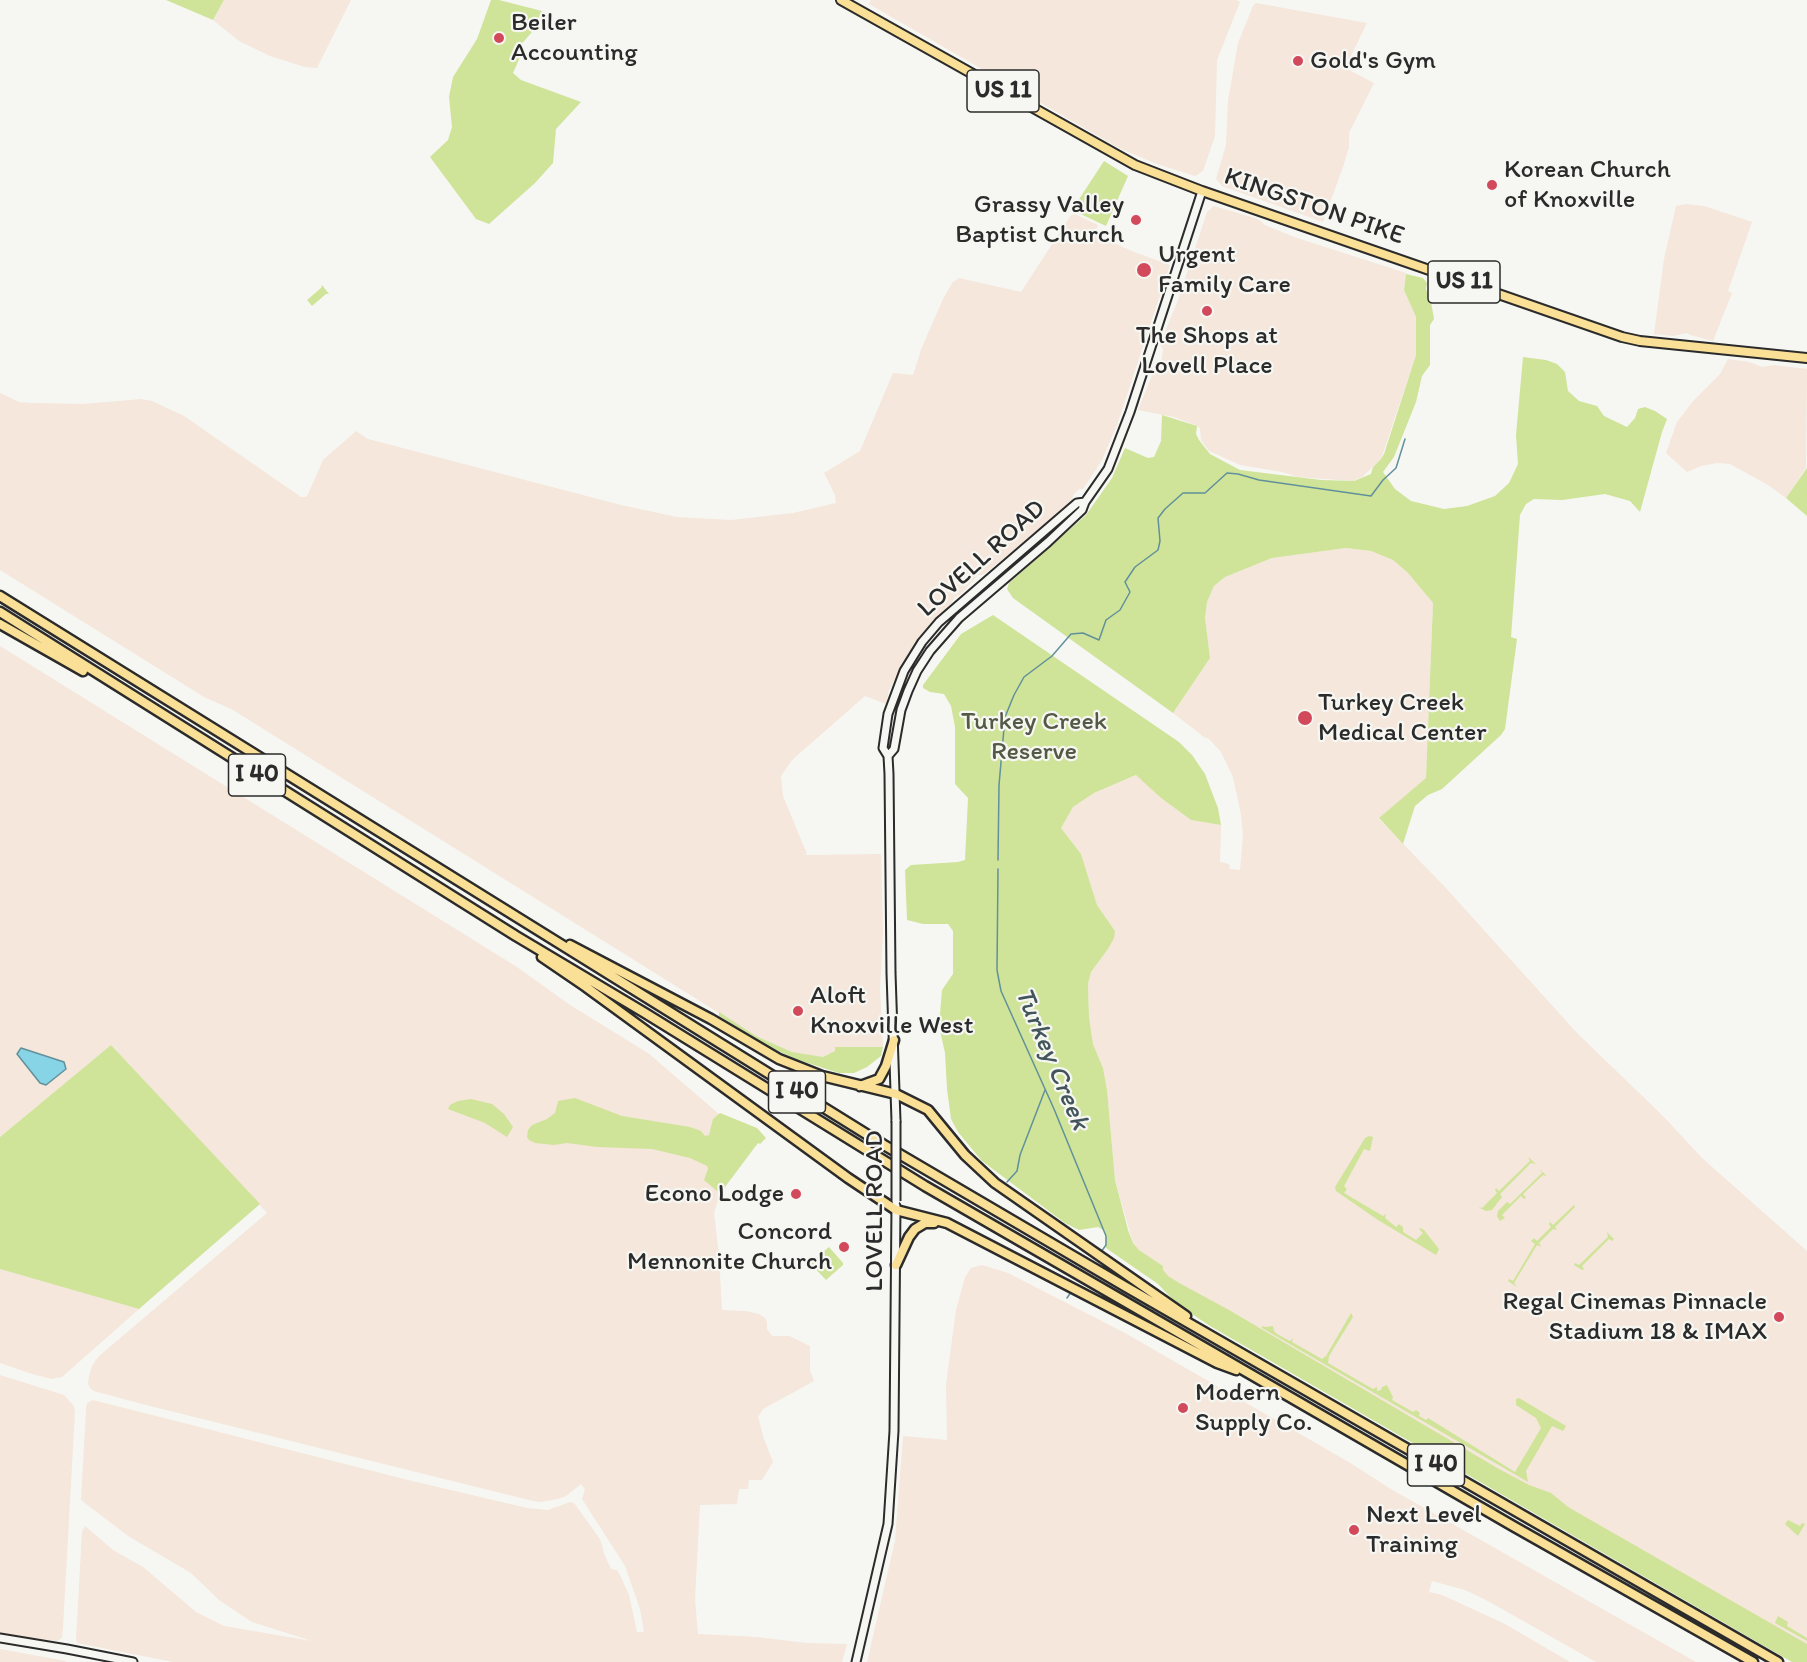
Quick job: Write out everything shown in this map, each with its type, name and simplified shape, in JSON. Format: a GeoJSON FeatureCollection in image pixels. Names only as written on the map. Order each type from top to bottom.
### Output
{"type":"FeatureCollection","features":[{"type":"Feature","properties":{"kind":"highway","name":"I 40"},"geometry":{"type":"LineString","coordinates":[[0,596],[884,1145],[1090,1267],[1778,1662]]}},
{"type":"Feature","properties":{"kind":"highway","name":"I 40"},"geometry":{"type":"LineString","coordinates":[[0,612],[516,936],[925,1186],[1753,1662]]}},
{"type":"Feature","properties":{"kind":"highway"},"geometry":{"type":"LineString","coordinates":[[0,624],[162,715]]}},
{"type":"Feature","properties":{"kind":"highway"},"geometry":{"type":"LineString","coordinates":[[511,913],[711,1019],[779,1059],[822,1076],[896,1094],[927,1110],[965,1155],[995,1182],[1220,1340]]}},
{"type":"Feature","properties":{"kind":"highway"},"geometry":{"type":"LineString","coordinates":[[516,936],[553,966],[586,987],[838,1172],[896,1205],[947,1223],[1217,1363],[1262,1381]]}},
{"type":"Feature","properties":{"kind":"highway"},"geometry":{"type":"LineString","coordinates":[[859,1086],[879,1079],[886,1066],[894,1040]]}},
{"type":"Feature","properties":{"kind":"highway"},"geometry":{"type":"LineString","coordinates":[[896,1265],[909,1237],[918,1227],[925,1223],[947,1223]]}},
{"type":"Feature","properties":{"kind":"main road","name":"KINGSTON PIKE"},"geometry":{"type":"LineString","coordinates":[[841,0],[1135,165],[1202,191],[1622,337],[1807,358]]}},
{"type":"Feature","properties":{"kind":"main road","name":"LOVELL ROAD"},"geometry":{"type":"LineString","coordinates":[[888,756],[894,749],[901,710],[908,691],[923,662],[954,624],[1082,510],[1108,469],[1118,446],[1202,191]]}},
{"type":"Feature","properties":{"kind":"main road","name":"LOVELL ROAD"},"geometry":{"type":"LineString","coordinates":[[856,1662],[888,1524],[894,1431],[896,1094],[888,756],[883,748],[888,714],[897,685],[912,656],[939,622],[1077,503],[1085,502]]}},
{"type":"Feature","properties":{"kind":"main road"},"geometry":{"type":"LineString","coordinates":[[897,685],[908,691]]}},
{"type":"Feature","properties":{"kind":"main road"},"geometry":{"type":"LineString","coordinates":[[0,1638],[133,1662]]}},
{"type":"Feature","properties":{"kind":"shaded area"},"geometry":{"type":"Polygon","coordinates":[[[224,0],[351,0],[317,68],[305,67],[270,56],[239,41],[213,20],[224,0]]]}},
{"type":"Feature","properties":{"kind":"shaded area"},"geometry":{"type":"Polygon","coordinates":[[[871,0],[1236,0],[1240,2],[1217,60],[1215,136],[1203,171],[1195,176],[1157,164],[1119,148],[869,4],[871,0]]]}},
{"type":"Feature","properties":{"kind":"shaded area"},"geometry":{"type":"Polygon","coordinates":[[[1256,3],[1367,23],[1345,68],[1374,83],[1349,133],[1349,147],[1323,222],[1222,186],[1216,179],[1226,145],[1228,101],[1238,43],[1256,3]]]}},
{"type":"Feature","properties":{"kind":"shaded area"},"geometry":{"type":"Polygon","coordinates":[[[1686,204],[1704,206],[1752,222],[1728,291],[1732,293],[1713,341],[1687,333],[1673,336],[1654,334],[1664,259],[1676,206],[1686,204]]]}},
{"type":"Feature","properties":{"kind":"shaded area"},"geometry":{"type":"Polygon","coordinates":[[[1214,206],[1258,219],[1265,225],[1294,237],[1406,273],[1404,290],[1416,317],[1416,355],[1381,459],[1362,477],[1353,481],[1298,477],[1240,465],[1209,451],[1201,440],[1200,428],[1197,426],[1174,417],[1138,410],[1155,368],[1161,364],[1163,350],[1160,344],[1178,300],[1207,212],[1214,206]]]}},
{"type":"Feature","properties":{"kind":"shaded area"},"geometry":{"type":"Polygon","coordinates":[[[1075,214],[1098,225],[1095,232],[1100,237],[1170,265],[1117,425],[1102,460],[1083,489],[1079,489],[1073,495],[1072,502],[983,575],[978,575],[961,594],[955,597],[911,650],[889,690],[886,704],[865,696],[792,760],[781,776],[783,796],[807,854],[804,855],[881,854],[883,932],[880,989],[883,1047],[836,1047],[836,1051],[823,1057],[792,1052],[756,1036],[233,710],[204,697],[0,570],[0,393],[19,402],[31,403],[83,404],[141,399],[152,401],[184,416],[301,497],[306,497],[308,494],[323,460],[356,431],[368,439],[621,505],[677,517],[731,520],[793,513],[836,503],[835,495],[824,473],[860,451],[893,373],[913,375],[922,347],[953,282],[959,278],[1021,292],[1071,215],[1075,214]]]}},
{"type":"Feature","properties":{"kind":"shaded area"},"geometry":{"type":"Polygon","coordinates":[[[1728,359],[1749,362],[1762,367],[1774,365],[1807,369],[1806,468],[1786,498],[1730,464],[1717,463],[1687,472],[1666,453],[1677,422],[1694,400],[1720,374],[1728,359]]]}},
{"type":"Feature","properties":{"kind":"shaded area","name":"Turkey Creek"},"geometry":{"type":"Polygon","coordinates":[[[1346,548],[1371,551],[1393,560],[1408,573],[1433,603],[1426,778],[1379,819],[1444,886],[1577,1033],[1664,1117],[1702,1158],[1807,1251],[1807,1649],[1162,1276],[1163,1266],[1139,1250],[1133,1243],[1115,1180],[1107,1090],[1103,1068],[1093,1044],[1089,1017],[1088,984],[1091,972],[1108,949],[1115,931],[1097,905],[1081,854],[1061,828],[1073,807],[1094,793],[1137,775],[1161,798],[1191,820],[1221,825],[1220,862],[1229,864],[1230,869],[1240,870],[1243,836],[1233,777],[1221,752],[1209,739],[1173,713],[1210,658],[1205,618],[1207,602],[1214,586],[1225,577],[1272,558],[1346,548]]]}},
{"type":"Feature","properties":{"kind":"shaded area"},"geometry":{"type":"Polygon","coordinates":[[[0,646],[517,967],[570,1005],[648,1053],[733,1126],[726,1173],[714,1213],[722,1310],[759,1314],[765,1318],[767,1329],[772,1336],[789,1336],[810,1346],[810,1371],[814,1381],[763,1409],[758,1417],[773,1462],[762,1480],[749,1480],[748,1489],[739,1489],[737,1504],[700,1505],[695,1599],[698,1634],[847,1644],[842,1662],[173,1662],[77,1643],[82,1532],[85,1526],[113,1550],[143,1567],[196,1612],[224,1626],[312,1641],[252,1622],[219,1600],[191,1573],[128,1536],[81,1500],[86,1410],[87,1403],[93,1400],[527,1508],[548,1510],[570,1502],[574,1503],[600,1539],[611,1569],[617,1570],[621,1577],[629,1595],[637,1632],[644,1632],[640,1609],[625,1566],[582,1499],[585,1489],[581,1484],[566,1496],[558,1499],[533,1501],[142,1404],[91,1389],[88,1384],[89,1376],[98,1357],[267,1213],[111,1045],[0,1137],[0,646]]]}},
{"type":"Feature","properties":{"kind":"shaded area"},"geometry":{"type":"Polygon","coordinates":[[[982,1265],[1008,1273],[1125,1333],[1352,1464],[1389,1488],[1696,1662],[1596,1662],[1486,1600],[1465,1590],[1432,1581],[1429,1592],[1442,1595],[1505,1624],[1570,1662],[867,1662],[895,1541],[903,1436],[947,1440],[946,1384],[956,1310],[965,1277],[971,1268],[982,1265]]]}},
{"type":"Feature","properties":{"kind":"shaded area"},"geometry":{"type":"Polygon","coordinates":[[[0,1269],[139,1309],[62,1377],[52,1379],[32,1374],[0,1363],[0,1269]]]}},
{"type":"Feature","properties":{"kind":"shaded area"},"geometry":{"type":"Polygon","coordinates":[[[0,1375],[64,1395],[75,1411],[63,1627],[62,1638],[57,1641],[0,1634],[0,1375]]]}},
{"type":"Feature","properties":{"kind":"shaded area"},"geometry":{"type":"Polygon","coordinates":[[[0,1649],[66,1661],[66,1662],[0,1662],[0,1649]]]}},
{"type":"Feature","properties":{"kind":"green space"},"geometry":{"type":"Polygon","coordinates":[[[166,0],[224,0],[213,20],[166,0]]]}},
{"type":"Feature","properties":{"kind":"green space"},"geometry":{"type":"Polygon","coordinates":[[[491,0],[542,11],[532,32],[518,48],[522,53],[513,73],[521,80],[581,102],[556,129],[553,163],[535,183],[489,224],[476,219],[430,157],[448,140],[452,127],[449,97],[453,77],[477,39],[491,0]]]}},
{"type":"Feature","properties":{"kind":"green space"},"geometry":{"type":"Polygon","coordinates":[[[1104,161],[1128,176],[1106,226],[1072,210],[1104,161]]]}},
{"type":"Feature","properties":{"kind":"green space"},"geometry":{"type":"Polygon","coordinates":[[[1406,274],[1423,278],[1427,283],[1426,289],[1434,319],[1430,325],[1430,365],[1422,376],[1416,402],[1394,457],[1383,472],[1395,489],[1411,501],[1444,509],[1467,506],[1495,496],[1509,483],[1518,464],[1516,435],[1523,357],[1557,364],[1565,372],[1568,391],[1579,401],[1597,406],[1604,416],[1627,427],[1635,418],[1638,409],[1645,407],[1667,419],[1640,512],[1630,501],[1605,494],[1562,500],[1534,499],[1526,504],[1520,515],[1511,637],[1517,639],[1505,729],[1442,789],[1428,795],[1415,806],[1403,844],[1379,818],[1426,778],[1433,603],[1408,573],[1393,560],[1371,551],[1346,548],[1272,558],[1225,577],[1214,586],[1207,602],[1205,618],[1210,658],[1173,713],[1013,598],[1007,589],[1009,583],[1086,515],[1112,478],[1125,448],[1148,458],[1154,457],[1161,441],[1162,415],[1197,426],[1196,434],[1210,454],[1240,470],[1321,480],[1354,481],[1371,474],[1373,467],[1384,454],[1416,355],[1416,317],[1404,290],[1406,274]]]}},
{"type":"Feature","properties":{"kind":"green space"},"geometry":{"type":"Polygon","coordinates":[[[322,285],[329,294],[312,306],[307,300],[322,285]]]}},
{"type":"Feature","properties":{"kind":"green space"},"geometry":{"type":"Polygon","coordinates":[[[1807,468],[1807,516],[1786,498],[1807,468]]]}},
{"type":"Feature","properties":{"kind":"green space","name":"Turkey Creek Reserve"},"geometry":{"type":"Polygon","coordinates":[[[993,615],[1179,742],[1192,755],[1205,774],[1218,808],[1221,825],[1191,820],[1161,798],[1136,775],[1094,793],[1073,807],[1061,828],[1081,854],[1097,905],[1115,931],[1108,949],[1091,972],[1088,984],[1089,1017],[1093,1044],[1103,1068],[1107,1090],[1115,1180],[1133,1243],[1139,1250],[1163,1266],[1168,1276],[1181,1284],[1499,1469],[1529,1485],[1551,1493],[1568,1507],[1807,1644],[1807,1662],[1792,1662],[1210,1326],[1177,1304],[1158,1284],[1106,1248],[1105,1231],[1098,1227],[1079,1230],[1065,1223],[982,1161],[958,1132],[951,1119],[945,1053],[939,1026],[942,990],[953,974],[953,931],[948,924],[923,924],[907,920],[905,870],[911,865],[965,860],[968,798],[955,784],[955,727],[951,706],[944,694],[930,692],[923,688],[923,685],[961,634],[993,615]]]}},
{"type":"Feature","properties":{"kind":"green space"},"geometry":{"type":"Polygon","coordinates":[[[719,1012],[756,1036],[792,1052],[823,1057],[835,1051],[835,1047],[883,1047],[881,1056],[867,1067],[854,1073],[839,1073],[798,1060],[765,1045],[719,1016],[719,1012]]]}},
{"type":"Feature","properties":{"kind":"green space"},"geometry":{"type":"Polygon","coordinates":[[[111,1045],[260,1204],[139,1309],[0,1269],[0,1137],[111,1045]]]}},
{"type":"Feature","properties":{"kind":"green space"},"geometry":{"type":"Polygon","coordinates":[[[575,1098],[622,1116],[690,1127],[701,1131],[705,1136],[709,1135],[713,1119],[720,1113],[757,1128],[766,1138],[760,1144],[758,1143],[722,1191],[717,1191],[704,1180],[707,1166],[690,1158],[652,1149],[597,1147],[567,1143],[554,1145],[529,1140],[528,1130],[532,1125],[555,1113],[558,1101],[575,1098]]]}},
{"type":"Feature","properties":{"kind":"green space"},"geometry":{"type":"Polygon","coordinates":[[[471,1099],[492,1104],[504,1114],[513,1127],[507,1137],[485,1123],[448,1109],[450,1105],[458,1101],[471,1099]]]}},
{"type":"Feature","properties":{"kind":"green space"},"geometry":{"type":"Polygon","coordinates":[[[1373,1137],[1370,1151],[1364,1149],[1344,1186],[1347,1189],[1344,1193],[1383,1216],[1386,1214],[1385,1218],[1396,1227],[1399,1224],[1403,1227],[1403,1232],[1416,1240],[1423,1233],[1419,1229],[1424,1230],[1439,1249],[1436,1255],[1336,1191],[1335,1187],[1365,1138],[1373,1137]]]}},
{"type":"Feature","properties":{"kind":"green space"},"geometry":{"type":"Polygon","coordinates":[[[1528,1157],[1536,1164],[1531,1163],[1500,1194],[1502,1197],[1492,1210],[1486,1211],[1478,1207],[1482,1208],[1497,1193],[1496,1188],[1499,1191],[1530,1161],[1528,1157]]]}},
{"type":"Feature","properties":{"kind":"green space"},"geometry":{"type":"Polygon","coordinates":[[[1539,1169],[1547,1176],[1543,1175],[1523,1194],[1526,1198],[1521,1196],[1502,1215],[1505,1218],[1500,1221],[1497,1216],[1498,1211],[1507,1202],[1510,1204],[1542,1173],[1539,1169]]]}},
{"type":"Feature","properties":{"kind":"green space"},"geometry":{"type":"Polygon","coordinates":[[[1574,1205],[1575,1207],[1555,1227],[1557,1230],[1553,1229],[1539,1243],[1541,1247],[1537,1245],[1514,1283],[1517,1287],[1508,1281],[1509,1279],[1513,1281],[1535,1244],[1531,1241],[1534,1238],[1537,1241],[1551,1227],[1550,1222],[1553,1225],[1574,1205]]]}},
{"type":"Feature","properties":{"kind":"green space"},"geometry":{"type":"Polygon","coordinates":[[[1607,1232],[1614,1239],[1612,1241],[1609,1239],[1582,1266],[1584,1269],[1574,1265],[1575,1263],[1579,1265],[1608,1237],[1607,1232]]]}},
{"type":"Feature","properties":{"kind":"green space"},"geometry":{"type":"Polygon","coordinates":[[[829,1247],[843,1265],[826,1280],[810,1263],[829,1247]]]}},
{"type":"Feature","properties":{"kind":"green space"},"geometry":{"type":"Polygon","coordinates":[[[1351,1313],[1353,1317],[1329,1356],[1328,1363],[1373,1389],[1377,1387],[1377,1391],[1387,1385],[1393,1397],[1392,1400],[1413,1412],[1416,1410],[1420,1413],[1419,1416],[1426,1420],[1428,1418],[1515,1472],[1541,1428],[1536,1418],[1516,1405],[1516,1399],[1519,1398],[1566,1426],[1563,1431],[1552,1426],[1526,1471],[1528,1482],[1262,1328],[1262,1326],[1273,1326],[1277,1334],[1290,1341],[1293,1338],[1292,1342],[1322,1359],[1351,1313]]]}},
{"type":"Feature","properties":{"kind":"green space"},"geometry":{"type":"Polygon","coordinates":[[[1788,1520],[1800,1526],[1802,1523],[1805,1524],[1798,1536],[1785,1524],[1788,1520]]]}},
{"type":"Feature","properties":{"kind":"green space"},"geometry":{"type":"Polygon","coordinates":[[[1778,1616],[1788,1622],[1787,1626],[1807,1638],[1807,1641],[1775,1623],[1778,1616]]]}},
{"type":"Feature","properties":{"kind":"water"},"geometry":{"type":"Polygon","coordinates":[[[21,1048],[64,1062],[66,1069],[46,1085],[40,1083],[17,1054],[21,1048]]]}},
{"type":"Feature","properties":{"kind":"waterway","name":"Turkey Creek"},"geometry":{"type":"LineString","coordinates":[[998,860],[999,785],[1005,717],[1014,695],[1024,677],[1052,656],[1071,634],[1083,633],[1099,640],[1106,620],[1120,610],[1130,592],[1125,582],[1135,567],[1158,550],[1160,541],[1158,518],[1165,509],[1183,493],[1205,493],[1227,473],[1259,480],[1371,496],[1396,468],[1405,439]]}},
{"type":"Feature","properties":{"kind":"waterway","name":"Turkey Creek"},"geometry":{"type":"LineString","coordinates":[[998,869],[997,970],[1001,991],[1054,1109],[1106,1236],[1106,1245],[1101,1252]]}},
{"type":"Feature","properties":{"kind":"waterway"},"geometry":{"type":"LineString","coordinates":[[1007,1182],[1017,1171],[1020,1155],[1045,1090]]}},
{"type":"Feature","properties":{"kind":"waterway","name":"Turkey Creek"},"geometry":{"type":"LineString","coordinates":[[1067,1298],[1071,1292]]}},
{"type":"Feature","properties":{"kind":"place","name":"Beiler Accounting"},"geometry":{"type":"Point","coordinates":[499,38]}},
{"type":"Feature","properties":{"kind":"place","name":"Gold's Gym"},"geometry":{"type":"Point","coordinates":[1298,61]}},
{"type":"Feature","properties":{"kind":"place","name":"Korean Church of Knoxville"},"geometry":{"type":"Point","coordinates":[1492,185]}},
{"type":"Feature","properties":{"kind":"place","name":"Grassy Valley Baptist Church"},"geometry":{"type":"Point","coordinates":[1136,220]}},
{"type":"Feature","properties":{"kind":"place","name":"Urgent Family Care"},"geometry":{"type":"Point","coordinates":[1144,270]}},
{"type":"Feature","properties":{"kind":"place","name":"The Shops at Lovell Place"},"geometry":{"type":"Point","coordinates":[1207,311]}},
{"type":"Feature","properties":{"kind":"place","name":"Turkey Creek Medical Center"},"geometry":{"type":"Point","coordinates":[1305,718]}},
{"type":"Feature","properties":{"kind":"place","name":"Aloft Knoxville West"},"geometry":{"type":"Point","coordinates":[798,1011]}},
{"type":"Feature","properties":{"kind":"place","name":"Econo Lodge"},"geometry":{"type":"Point","coordinates":[796,1194]}},
{"type":"Feature","properties":{"kind":"place","name":"Concord Mennonite Church"},"geometry":{"type":"Point","coordinates":[844,1247]}},
{"type":"Feature","properties":{"kind":"place","name":"Regal Cinemas Pinnacle Stadium 18 & IMAX"},"geometry":{"type":"Point","coordinates":[1779,1317]}},
{"type":"Feature","properties":{"kind":"place","name":"Modern Supply Co."},"geometry":{"type":"Point","coordinates":[1183,1408]}},
{"type":"Feature","properties":{"kind":"place","name":"Next Level Training"},"geometry":{"type":"Point","coordinates":[1354,1530]}}]}
